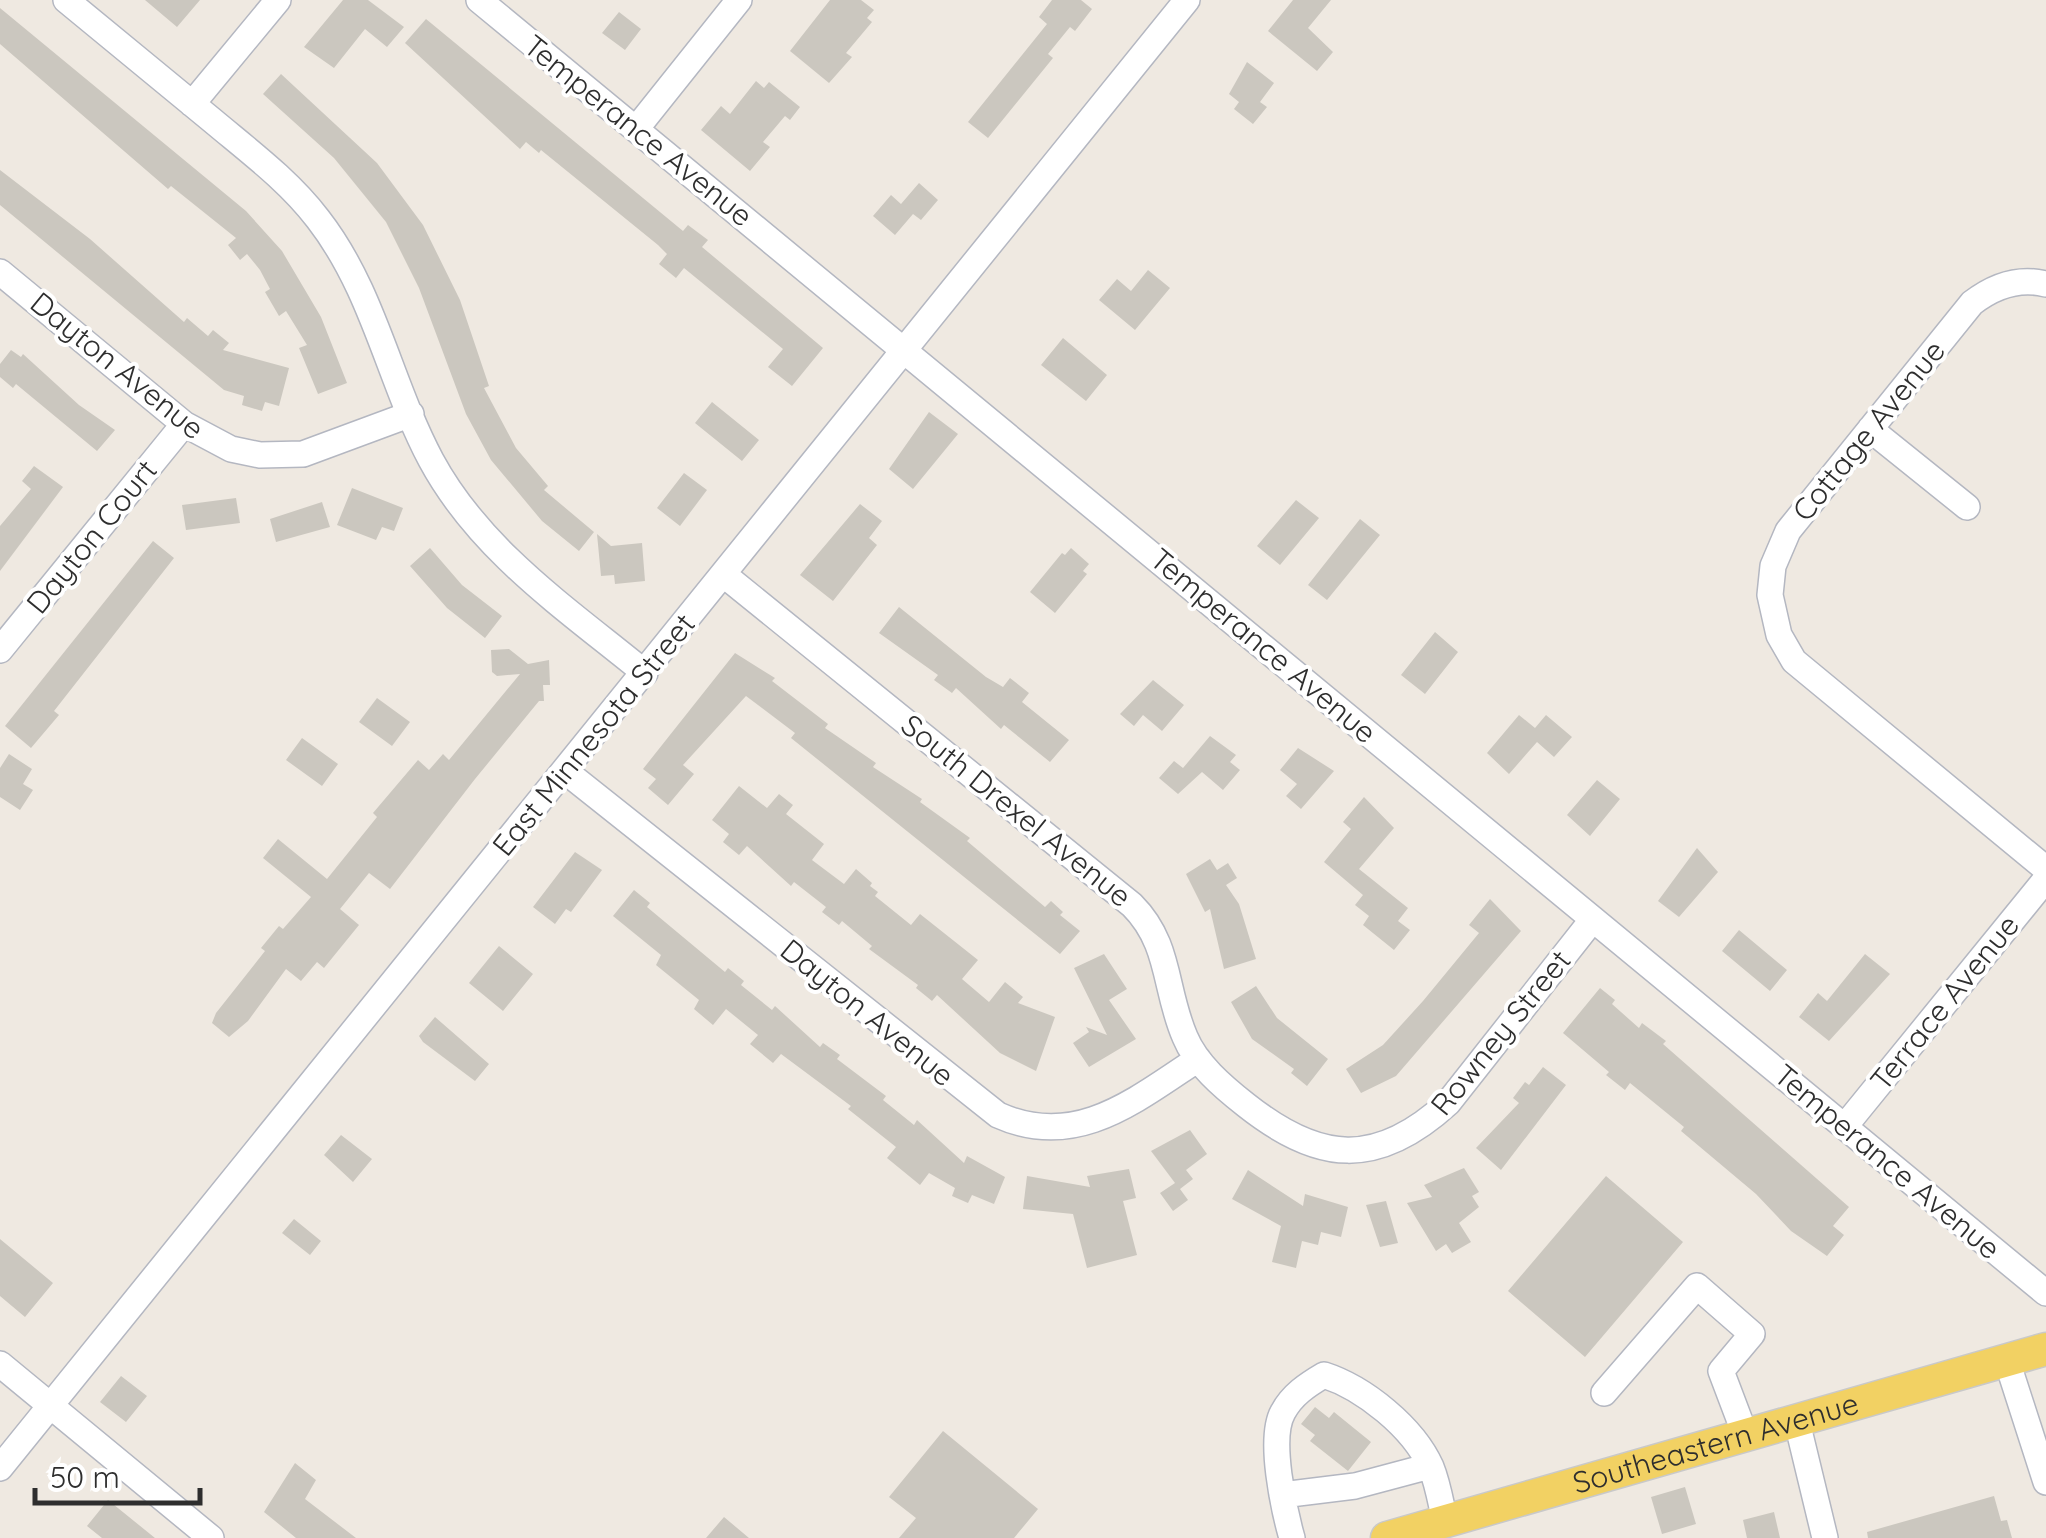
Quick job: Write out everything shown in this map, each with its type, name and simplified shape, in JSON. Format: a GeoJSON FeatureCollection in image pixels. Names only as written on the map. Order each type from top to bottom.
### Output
{"type":"FeatureCollection","features":[{"type":"Feature","properties":{"kind":"main road","name":"Southeastern Avenue"},"geometry":{"type":"LineString","coordinates":[[1387,1538],[2046,1350]]}},
{"type":"Feature","properties":{"kind":"street"},"geometry":{"type":"LineString","coordinates":[[66,0],[276,174],[330,236],[370,307],[432,463],[486,538],[645,673]]}},
{"type":"Feature","properties":{"kind":"street"},"geometry":{"type":"LineString","coordinates":[[192,104],[278,0]]}},
{"type":"Feature","properties":{"kind":"street","name":"Temperance Avenue"},"geometry":{"type":"LineString","coordinates":[[479,0],[2046,1293]]}},
{"type":"Feature","properties":{"kind":"street"},"geometry":{"type":"LineString","coordinates":[[636,129],[740,0]]}},
{"type":"Feature","properties":{"kind":"street","name":"East Minnesota Street"},"geometry":{"type":"LineString","coordinates":[[0,1468],[1187,0]]}},
{"type":"Feature","properties":{"kind":"street","name":"Dayton Avenue"},"geometry":{"type":"LineString","coordinates":[[0,272],[184,424],[230,449],[292,456],[411,414]]}},
{"type":"Feature","properties":{"kind":"street","name":"Cottage Avenue"},"geometry":{"type":"LineString","coordinates":[[2046,284],[2019,282],[1987,291],[1972,303],[1783,539],[1771,576],[1773,615],[1786,648],[1809,677],[2046,869]]}},
{"type":"Feature","properties":{"kind":"street","name":"Dayton Court"},"geometry":{"type":"LineString","coordinates":[[0,650],[184,424]]}},
{"type":"Feature","properties":{"kind":"street"},"geometry":{"type":"LineString","coordinates":[[1870,430],[1967,507]]}},
{"type":"Feature","properties":{"kind":"street","name":"South Drexel Avenue"},"geometry":{"type":"LineString","coordinates":[[723,574],[1139,912],[1164,951],[1179,1021],[1198,1059],[1282,1132],[1311,1146],[1343,1150]]}},
{"type":"Feature","properties":{"kind":"street","name":"Dayton Avenue"},"geometry":{"type":"LineString","coordinates":[[566,772],[998,1115],[1039,1128],[1091,1123],[1198,1059]]}},
{"type":"Feature","properties":{"kind":"street","name":"Terrace Avenue"},"geometry":{"type":"LineString","coordinates":[[1845,1126],[2046,880]]}},
{"type":"Feature","properties":{"kind":"street","name":"Rowney Street"},"geometry":{"type":"LineString","coordinates":[[1343,1150],[1386,1145],[1433,1118],[1593,919]]}},
{"type":"Feature","properties":{"kind":"street"},"geometry":{"type":"LineString","coordinates":[[1604,1394],[1697,1286],[1752,1334],[1721,1372],[1746,1436]]}},
{"type":"Feature","properties":{"kind":"street"},"geometry":{"type":"LineString","coordinates":[[2007,1361],[2046,1482]]}},
{"type":"Feature","properties":{"kind":"street"},"geometry":{"type":"LineString","coordinates":[[0,1364],[211,1538]]}},
{"type":"Feature","properties":{"kind":"street"},"geometry":{"type":"LineString","coordinates":[[1292,1538],[1282,1495],[1280,1416],[1300,1390],[1324,1375],[1346,1382],[1416,1442],[1430,1466],[1445,1521]]}},
{"type":"Feature","properties":{"kind":"street"},"geometry":{"type":"LineString","coordinates":[[1797,1422],[1825,1538]]}},
{"type":"Feature","properties":{"kind":"street"},"geometry":{"type":"LineString","coordinates":[[1282,1495],[1355,1486],[1430,1466]]}},
{"type":"Feature","properties":{"kind":"building"},"geometry":{"type":"Polygon","coordinates":[[[145,0],[200,0],[177,27],[145,0]]]}},
{"type":"Feature","properties":{"kind":"building"},"geometry":{"type":"Polygon","coordinates":[[[343,0],[368,0],[404,27],[387,47],[365,29],[334,68],[304,47],[343,0]]]}},
{"type":"Feature","properties":{"kind":"building"},"geometry":{"type":"Polygon","coordinates":[[[830,0],[861,0],[874,10],[867,18],[872,22],[846,53],[852,57],[829,83],[790,51],[830,0]]]}},
{"type":"Feature","properties":{"kind":"building"},"geometry":{"type":"Polygon","coordinates":[[[1052,0],[1081,0],[1092,9],[1075,31],[1070,27],[1048,54],[1053,58],[988,138],[968,122],[1047,24],[1039,17],[1052,0]]]}},
{"type":"Feature","properties":{"kind":"building"},"geometry":{"type":"Polygon","coordinates":[[[1293,0],[1331,0],[1308,28],[1333,52],[1317,71],[1268,31],[1293,0]]]}},
{"type":"Feature","properties":{"kind":"building"},"geometry":{"type":"Polygon","coordinates":[[[0,8],[246,211],[282,251],[321,317],[347,383],[318,394],[299,348],[307,345],[286,311],[279,316],[265,292],[270,289],[260,270],[247,254],[240,260],[228,245],[236,238],[171,186],[168,189],[0,44],[0,8]]]}},
{"type":"Feature","properties":{"kind":"building"},"geometry":{"type":"Polygon","coordinates":[[[619,12],[641,29],[625,50],[602,33],[619,12]]]}},
{"type":"Feature","properties":{"kind":"building"},"geometry":{"type":"Polygon","coordinates":[[[426,19],[683,231],[688,225],[708,240],[702,247],[823,348],[792,386],[768,367],[783,349],[684,268],[676,278],[659,264],[667,254],[658,245],[541,150],[539,153],[526,142],[520,149],[405,43],[426,19]]]}},
{"type":"Feature","properties":{"kind":"building"},"geometry":{"type":"Polygon","coordinates":[[[1247,62],[1274,83],[1260,102],[1267,107],[1253,124],[1234,109],[1239,102],[1229,94],[1247,62]]]}},
{"type":"Feature","properties":{"kind":"building"},"geometry":{"type":"Polygon","coordinates":[[[281,74],[377,163],[423,225],[460,300],[489,386],[484,388],[516,448],[548,486],[544,490],[594,532],[579,551],[542,521],[491,460],[466,414],[419,288],[386,222],[334,158],[263,94],[281,74]]]}},
{"type":"Feature","properties":{"kind":"building"},"geometry":{"type":"Polygon","coordinates":[[[756,81],[764,88],[769,82],[800,107],[790,120],[785,116],[763,142],[770,147],[750,171],[701,130],[721,106],[730,114],[756,81]]]}},
{"type":"Feature","properties":{"kind":"building"},"geometry":{"type":"Polygon","coordinates":[[[0,170],[90,239],[184,322],[187,318],[208,336],[213,330],[229,343],[223,350],[289,368],[279,406],[265,402],[262,411],[242,405],[244,396],[224,390],[0,205],[0,170]]]}},
{"type":"Feature","properties":{"kind":"building"},"geometry":{"type":"Polygon","coordinates":[[[919,183],[938,200],[921,220],[913,214],[895,235],[873,216],[891,195],[901,204],[919,183]]]}},
{"type":"Feature","properties":{"kind":"building"},"geometry":{"type":"Polygon","coordinates":[[[1148,270],[1170,288],[1135,330],[1099,300],[1117,279],[1131,291],[1148,270]]]}},
{"type":"Feature","properties":{"kind":"building"},"geometry":{"type":"Polygon","coordinates":[[[1063,338],[1107,375],[1086,401],[1041,365],[1063,338]]]}},
{"type":"Feature","properties":{"kind":"building"},"geometry":{"type":"Polygon","coordinates":[[[11,350],[21,357],[23,354],[79,405],[115,430],[97,451],[16,384],[13,388],[0,377],[0,364],[11,350]]]}},
{"type":"Feature","properties":{"kind":"building"},"geometry":{"type":"Polygon","coordinates":[[[712,402],[759,440],[742,461],[695,423],[712,402]]]}},
{"type":"Feature","properties":{"kind":"building"},"geometry":{"type":"Polygon","coordinates":[[[929,412],[958,434],[913,489],[889,469],[929,412]]]}},
{"type":"Feature","properties":{"kind":"building"},"geometry":{"type":"Polygon","coordinates":[[[34,466],[63,487],[0,571],[0,526],[31,489],[22,481],[34,466]]]}},
{"type":"Feature","properties":{"kind":"building"},"geometry":{"type":"Polygon","coordinates":[[[684,473],[707,490],[680,526],[657,508],[684,473]]]}},
{"type":"Feature","properties":{"kind":"building"},"geometry":{"type":"Polygon","coordinates":[[[352,488],[403,508],[394,531],[382,527],[376,540],[337,525],[352,488]]]}},
{"type":"Feature","properties":{"kind":"building"},"geometry":{"type":"Polygon","coordinates":[[[236,498],[240,523],[186,530],[182,505],[236,498]]]}},
{"type":"Feature","properties":{"kind":"building"},"geometry":{"type":"Polygon","coordinates":[[[1296,500],[1319,518],[1280,565],[1257,546],[1296,500]]]}},
{"type":"Feature","properties":{"kind":"building"},"geometry":{"type":"Polygon","coordinates":[[[322,502],[330,527],[276,542],[270,519],[322,502]]]}},
{"type":"Feature","properties":{"kind":"building"},"geometry":{"type":"Polygon","coordinates":[[[860,504],[882,521],[869,538],[877,545],[833,601],[800,575],[860,504]]]}},
{"type":"Feature","properties":{"kind":"building"},"geometry":{"type":"Polygon","coordinates":[[[1360,519],[1380,535],[1327,600],[1308,585],[1360,519]]]}},
{"type":"Feature","properties":{"kind":"building"},"geometry":{"type":"Polygon","coordinates":[[[597,534],[611,546],[642,543],[645,581],[615,584],[614,575],[601,576],[597,534]]]}},
{"type":"Feature","properties":{"kind":"building"},"geometry":{"type":"Polygon","coordinates":[[[153,541],[174,558],[54,711],[59,715],[31,748],[5,726],[153,541]]]}},
{"type":"Feature","properties":{"kind":"building"},"geometry":{"type":"Polygon","coordinates":[[[430,548],[462,585],[502,616],[485,638],[447,608],[410,566],[430,548]]]}},
{"type":"Feature","properties":{"kind":"building"},"geometry":{"type":"Polygon","coordinates":[[[1071,548],[1089,564],[1083,571],[1087,574],[1055,613],[1030,592],[1062,553],[1065,555],[1071,548]]]}},
{"type":"Feature","properties":{"kind":"building"},"geometry":{"type":"Polygon","coordinates":[[[899,607],[986,677],[1003,687],[1010,678],[1029,693],[1022,702],[1069,740],[1050,762],[1004,725],[1001,729],[956,688],[952,693],[934,680],[938,675],[879,633],[899,607]]]}},
{"type":"Feature","properties":{"kind":"building"},"geometry":{"type":"Polygon","coordinates":[[[1435,632],[1458,652],[1425,694],[1401,675],[1435,632]]]}},
{"type":"Feature","properties":{"kind":"building"},"geometry":{"type":"Polygon","coordinates":[[[509,649],[528,664],[549,660],[550,685],[543,685],[544,701],[539,701],[475,779],[390,889],[369,873],[340,909],[359,925],[324,968],[317,962],[301,981],[286,969],[248,1021],[229,1037],[212,1023],[216,1013],[265,951],[261,948],[279,926],[283,929],[311,897],[263,858],[278,839],[327,879],[377,817],[373,813],[418,760],[429,770],[443,754],[449,760],[520,674],[497,676],[492,672],[491,650],[509,649]]]}},
{"type":"Feature","properties":{"kind":"building"},"geometry":{"type":"Polygon","coordinates":[[[735,653],[775,678],[772,681],[828,724],[825,728],[970,838],[967,841],[1045,907],[1051,901],[1063,912],[1060,915],[1080,931],[1060,954],[791,738],[795,733],[746,696],[683,765],[694,774],[668,805],[648,788],[656,779],[643,769],[735,653]]]}},
{"type":"Feature","properties":{"kind":"building"},"geometry":{"type":"Polygon","coordinates":[[[1153,680],[1184,705],[1162,731],[1143,715],[1134,726],[1120,714],[1153,680]]]}},
{"type":"Feature","properties":{"kind":"building"},"geometry":{"type":"Polygon","coordinates":[[[377,698],[410,722],[392,746],[359,722],[377,698]]]}},
{"type":"Feature","properties":{"kind":"building"},"geometry":{"type":"Polygon","coordinates":[[[1519,715],[1535,728],[1546,715],[1572,737],[1554,757],[1537,742],[1509,774],[1487,753],[1519,715]]]}},
{"type":"Feature","properties":{"kind":"building"},"geometry":{"type":"Polygon","coordinates":[[[1210,736],[1236,755],[1230,762],[1240,770],[1223,790],[1202,772],[1178,794],[1159,778],[1174,761],[1183,768],[1210,736]]]}},
{"type":"Feature","properties":{"kind":"building"},"geometry":{"type":"Polygon","coordinates":[[[302,738],[338,764],[322,786],[286,760],[302,738]]]}},
{"type":"Feature","properties":{"kind":"building"},"geometry":{"type":"Polygon","coordinates":[[[1298,748],[1334,771],[1301,809],[1286,796],[1297,784],[1280,770],[1298,748]]]}},
{"type":"Feature","properties":{"kind":"building"},"geometry":{"type":"Polygon","coordinates":[[[9,754],[32,769],[23,784],[33,790],[20,810],[0,797],[0,768],[9,754]]]}},
{"type":"Feature","properties":{"kind":"building"},"geometry":{"type":"Polygon","coordinates":[[[1597,780],[1620,799],[1590,836],[1567,815],[1597,780]]]}},
{"type":"Feature","properties":{"kind":"building"},"geometry":{"type":"Polygon","coordinates":[[[739,786],[767,808],[779,794],[793,805],[786,814],[824,844],[812,860],[844,884],[856,869],[872,883],[870,886],[878,892],[875,896],[911,925],[920,914],[978,960],[962,979],[989,1002],[1005,982],[1023,997],[1018,1003],[1055,1017],[1036,1071],[1000,1053],[937,995],[932,1001],[842,921],[839,925],[822,912],[826,907],[794,882],[791,886],[747,846],[739,855],[723,842],[729,834],[712,820],[739,786]]]}},
{"type":"Feature","properties":{"kind":"building"},"geometry":{"type":"Polygon","coordinates":[[[1364,797],[1394,828],[1359,869],[1408,908],[1398,921],[1410,930],[1394,950],[1363,925],[1369,916],[1355,905],[1363,895],[1324,862],[1351,829],[1343,822],[1364,797]]]}},
{"type":"Feature","properties":{"kind":"building"},"geometry":{"type":"Polygon","coordinates":[[[1697,848],[1718,872],[1679,917],[1658,901],[1697,848]]]}},
{"type":"Feature","properties":{"kind":"building"},"geometry":{"type":"Polygon","coordinates":[[[575,852],[602,870],[571,912],[566,909],[555,924],[533,907],[575,852]]]}},
{"type":"Feature","properties":{"kind":"building"},"geometry":{"type":"Polygon","coordinates":[[[1210,859],[1217,870],[1228,863],[1237,878],[1226,885],[1239,904],[1256,959],[1224,969],[1210,909],[1205,912],[1186,874],[1210,859]]]}},
{"type":"Feature","properties":{"kind":"building"},"geometry":{"type":"Polygon","coordinates":[[[634,890],[650,903],[647,907],[725,972],[728,968],[744,981],[741,985],[772,1010],[775,1006],[820,1047],[823,1043],[840,1055],[837,1059],[886,1096],[883,1100],[914,1125],[917,1120],[964,1163],[967,1156],[1005,1177],[994,1204],[972,1195],[968,1203],[952,1196],[955,1188],[929,1173],[920,1185],[887,1158],[896,1147],[848,1109],[851,1106],[781,1054],[773,1063],[750,1044],[758,1035],[726,1009],[713,1025],[694,1009],[699,1000],[656,965],[661,955],[613,916],[634,890]]]}},
{"type":"Feature","properties":{"kind":"building"},"geometry":{"type":"Polygon","coordinates":[[[1490,899],[1521,931],[1396,1076],[1361,1093],[1346,1069],[1383,1045],[1423,1001],[1479,933],[1469,925],[1490,899]]]}},
{"type":"Feature","properties":{"kind":"building"},"geometry":{"type":"Polygon","coordinates":[[[1739,930],[1787,970],[1770,991],[1722,951],[1739,930]]]}},
{"type":"Feature","properties":{"kind":"building"},"geometry":{"type":"Polygon","coordinates":[[[499,946],[533,974],[503,1011],[469,983],[499,946]]]}},
{"type":"Feature","properties":{"kind":"building"},"geometry":{"type":"Polygon","coordinates":[[[1104,954],[1127,989],[1109,1000],[1136,1039],[1089,1067],[1073,1043],[1089,1032],[1086,1027],[1107,1035],[1074,968],[1104,954]]]}},
{"type":"Feature","properties":{"kind":"building"},"geometry":{"type":"Polygon","coordinates":[[[1865,954],[1890,974],[1829,1041],[1799,1017],[1818,993],[1827,1001],[1865,954]]]}},
{"type":"Feature","properties":{"kind":"building"},"geometry":{"type":"Polygon","coordinates":[[[1256,986],[1277,1018],[1328,1059],[1307,1086],[1291,1073],[1294,1069],[1252,1039],[1231,1002],[1256,986]]]}},
{"type":"Feature","properties":{"kind":"building"},"geometry":{"type":"Polygon","coordinates":[[[1600,988],[1639,1028],[1642,1023],[1666,1041],[1663,1044],[1849,1207],[1833,1226],[1844,1235],[1827,1256],[1791,1231],[1756,1194],[1681,1131],[1684,1127],[1630,1083],[1625,1090],[1563,1033],[1600,988]]]}},
{"type":"Feature","properties":{"kind":"building"},"geometry":{"type":"Polygon","coordinates":[[[435,1017],[489,1064],[475,1081],[419,1036],[435,1017]]]}},
{"type":"Feature","properties":{"kind":"building"},"geometry":{"type":"Polygon","coordinates":[[[1543,1067],[1566,1085],[1501,1170],[1476,1148],[1519,1103],[1513,1098],[1543,1067]]]}},
{"type":"Feature","properties":{"kind":"building"},"geometry":{"type":"Polygon","coordinates":[[[1190,1130],[1207,1154],[1186,1170],[1193,1179],[1180,1189],[1188,1200],[1173,1211],[1160,1193],[1175,1183],[1151,1151],[1190,1130]]]}},
{"type":"Feature","properties":{"kind":"building"},"geometry":{"type":"Polygon","coordinates":[[[341,1135],[372,1159],[353,1182],[324,1155],[341,1135]]]}},
{"type":"Feature","properties":{"kind":"building"},"geometry":{"type":"Polygon","coordinates":[[[1464,1168],[1479,1192],[1472,1196],[1479,1207],[1459,1223],[1471,1242],[1452,1253],[1446,1244],[1436,1251],[1407,1203],[1432,1197],[1424,1185],[1464,1168]]]}},
{"type":"Feature","properties":{"kind":"building"},"geometry":{"type":"Polygon","coordinates":[[[1129,1169],[1136,1198],[1123,1201],[1137,1255],[1087,1268],[1073,1214],[1023,1209],[1027,1176],[1090,1187],[1087,1176],[1129,1169]]]}},
{"type":"Feature","properties":{"kind":"building"},"geometry":{"type":"Polygon","coordinates":[[[1248,1170],[1303,1206],[1305,1194],[1348,1207],[1341,1237],[1321,1232],[1318,1245],[1302,1241],[1296,1268],[1272,1262],[1281,1226],[1232,1199],[1248,1170]]]}},
{"type":"Feature","properties":{"kind":"building"},"geometry":{"type":"Polygon","coordinates":[[[1606,1176],[1683,1242],[1585,1357],[1508,1291],[1606,1176]]]}},
{"type":"Feature","properties":{"kind":"building"},"geometry":{"type":"Polygon","coordinates":[[[1386,1201],[1398,1243],[1380,1247],[1366,1205],[1386,1201]]]}},
{"type":"Feature","properties":{"kind":"building"},"geometry":{"type":"Polygon","coordinates":[[[294,1219],[321,1241],[310,1255],[282,1233],[294,1219]]]}},
{"type":"Feature","properties":{"kind":"building"},"geometry":{"type":"Polygon","coordinates":[[[0,1239],[53,1283],[25,1317],[0,1296],[0,1239]]]}},
{"type":"Feature","properties":{"kind":"building"},"geometry":{"type":"Polygon","coordinates":[[[121,1376],[147,1396],[126,1422],[100,1402],[121,1376]]]}},
{"type":"Feature","properties":{"kind":"building"},"geometry":{"type":"Polygon","coordinates":[[[1315,1407],[1329,1418],[1334,1412],[1371,1442],[1348,1471],[1310,1441],[1315,1435],[1301,1424],[1315,1407]]]}},
{"type":"Feature","properties":{"kind":"building"},"geometry":{"type":"Polygon","coordinates":[[[943,1431],[1038,1509],[1014,1538],[899,1538],[916,1518],[889,1497],[943,1431]]]}},
{"type":"Feature","properties":{"kind":"building"},"geometry":{"type":"Polygon","coordinates":[[[295,1463],[316,1480],[305,1499],[356,1538],[296,1538],[264,1512],[295,1463]]]}},
{"type":"Feature","properties":{"kind":"building"},"geometry":{"type":"Polygon","coordinates":[[[1685,1487],[1696,1524],[1662,1534],[1651,1497],[1685,1487]]]}},
{"type":"Feature","properties":{"kind":"building"},"geometry":{"type":"Polygon","coordinates":[[[1994,1496],[2001,1521],[2007,1520],[2012,1538],[1868,1538],[1867,1532],[1994,1496]]]}},
{"type":"Feature","properties":{"kind":"building"},"geometry":{"type":"Polygon","coordinates":[[[108,1500],[155,1538],[102,1538],[87,1526],[108,1500]]]}},
{"type":"Feature","properties":{"kind":"building"},"geometry":{"type":"Polygon","coordinates":[[[1774,1512],[1780,1538],[1747,1538],[1743,1520],[1774,1512]]]}},
{"type":"Feature","properties":{"kind":"building"},"geometry":{"type":"Polygon","coordinates":[[[724,1517],[749,1538],[706,1538],[724,1517]]]}}]}
